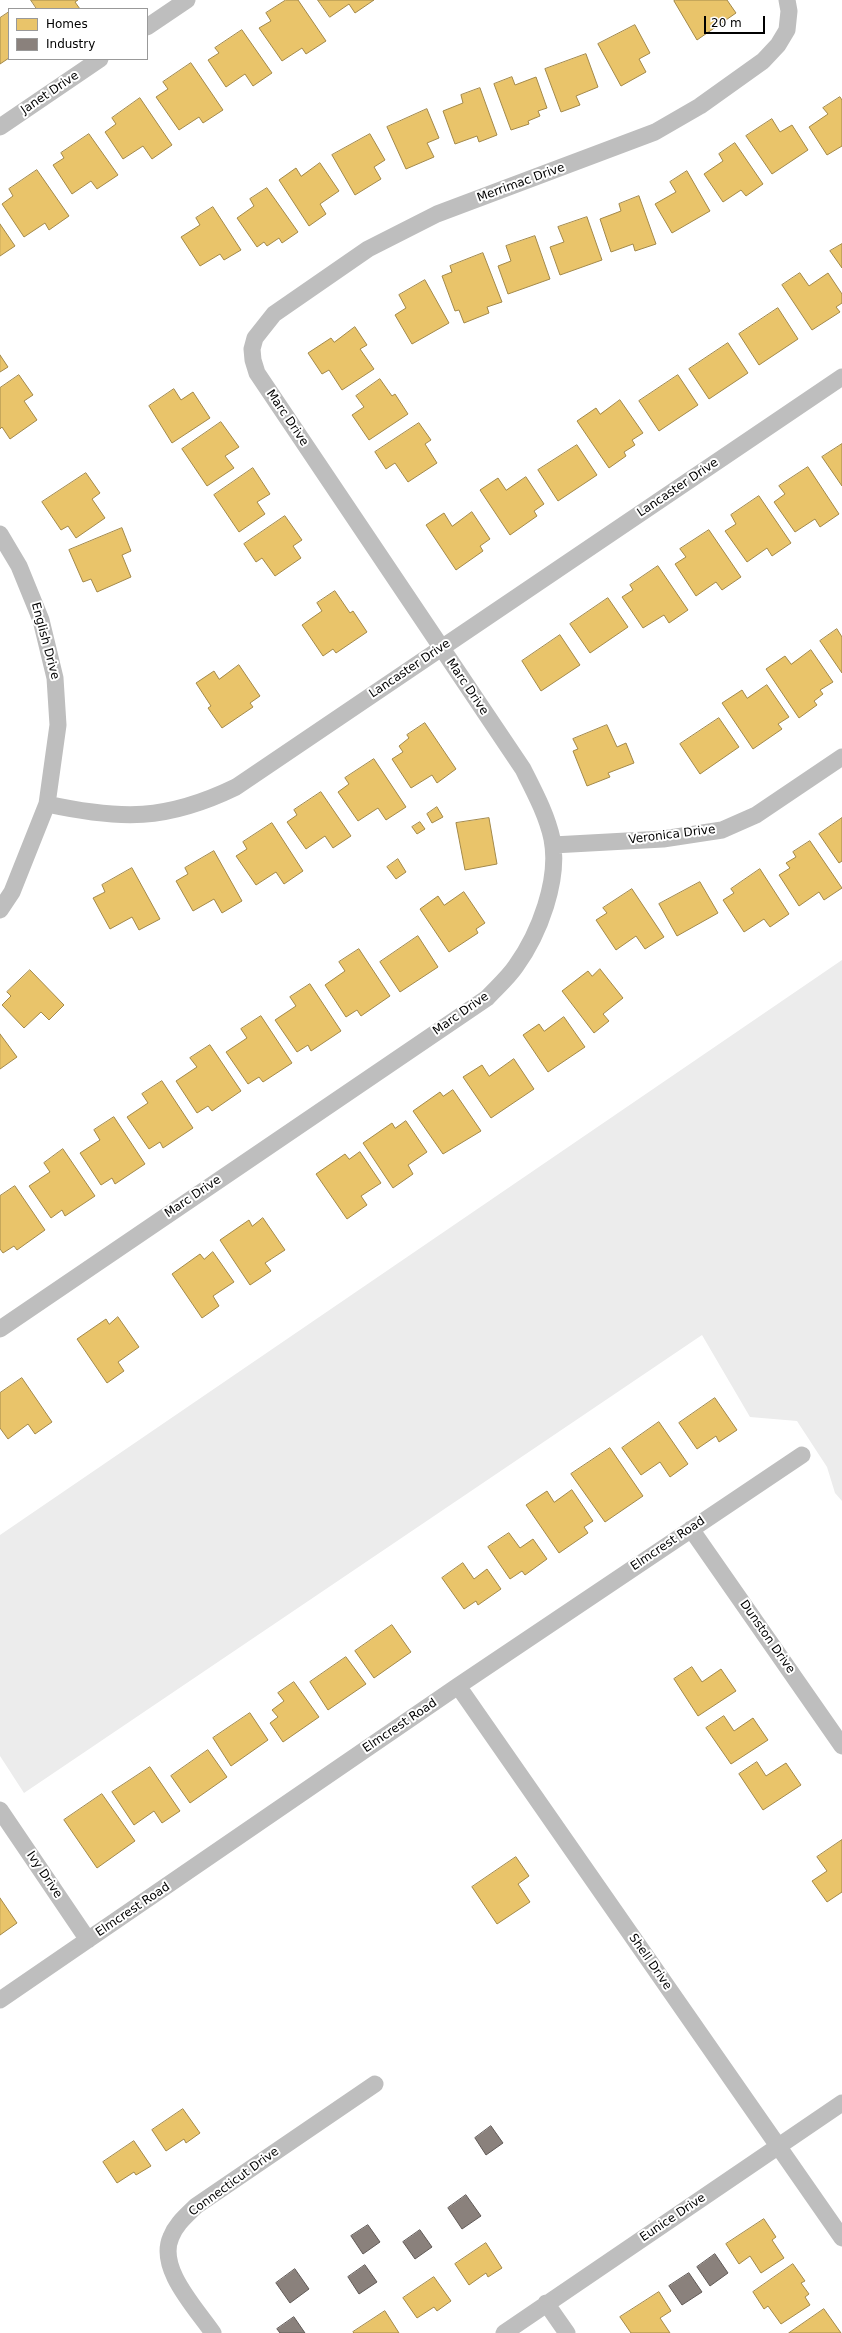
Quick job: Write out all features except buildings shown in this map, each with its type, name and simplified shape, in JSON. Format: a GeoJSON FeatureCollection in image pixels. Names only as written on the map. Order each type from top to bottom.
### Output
{"type":"FeatureCollection","features":[{"type":"Feature","properties":{"kind":"street"},"geometry":{"type":"LineString","coordinates":[[148,26],[187,0]]}},
{"type":"Feature","properties":{"kind":"street","name":"Merrimac Drive"},"geometry":{"type":"LineString","coordinates":[[255,338],[274,314],[368,249],[403,230],[437,214],[655,132],[687,114],[735,83],[763,61],[778,46],[787,30],[789,11],[787,0]]}},
{"type":"Feature","properties":{"kind":"street","name":"Janet Drive"},"geometry":{"type":"LineString","coordinates":[[0,127],[99,60]]}},
{"type":"Feature","properties":{"kind":"street","name":"Marc Drive"},"geometry":{"type":"LineString","coordinates":[[0,1329],[487,998],[516,967],[535,933],[547,901],[552,877],[553,845],[539,802],[522,769],[257,373],[252,354],[255,338]]}},
{"type":"Feature","properties":{"kind":"street","name":"Lancaster Drive"},"geometry":{"type":"LineString","coordinates":[[47,804],[82,811],[123,816],[143,816],[163,813],[204,802],[245,781],[842,377]]}},
{"type":"Feature","properties":{"kind":"street","name":"English Drive"},"geometry":{"type":"LineString","coordinates":[[0,534],[19,566],[36,603],[55,678],[58,725],[47,804]]}},
{"type":"Feature","properties":{"kind":"street","name":"Veronica Drive"},"geometry":{"type":"LineString","coordinates":[[553,845],[663,838],[722,830],[756,815],[842,757]]}},
{"type":"Feature","properties":{"kind":"street"},"geometry":{"type":"LineString","coordinates":[[0,910],[12,892],[47,804]]}},
{"type":"Feature","properties":{"kind":"street","name":"Elmcrest Road"},"geometry":{"type":"LineString","coordinates":[[0,2000],[458,1686],[802,1454]]}},
{"type":"Feature","properties":{"kind":"street","name":"Dunston Drive"},"geometry":{"type":"LineString","coordinates":[[691,1529],[842,1746]]}},
{"type":"Feature","properties":{"kind":"street","name":"Shell Drive"},"geometry":{"type":"LineString","coordinates":[[458,1686],[842,2238]]}},
{"type":"Feature","properties":{"kind":"street","name":"Ivy Drive"},"geometry":{"type":"LineString","coordinates":[[0,1810],[88,1940]]}},
{"type":"Feature","properties":{"kind":"street","name":"Connecticut Drive"},"geometry":{"type":"LineString","coordinates":[[213,2333],[171,2271],[167,2251],[170,2237],[179,2223],[196,2206],[375,2084]]}},
{"type":"Feature","properties":{"kind":"street","name":"Eunice Drive"},"geometry":{"type":"LineString","coordinates":[[504,2333],[842,2103]]}},
{"type":"Feature","properties":{"kind":"street"},"geometry":{"type":"LineString","coordinates":[[546,2304],[567,2333]]}},
{"type":"Feature","properties":{"kind":"shaded area"},"geometry":{"type":"Polygon","coordinates":[[[842,960],[842,1501],[835,1493],[827,1467],[797,1421],[750,1417],[702,1335],[24,1793],[0,1756],[0,1535],[842,960]]]}}]}
